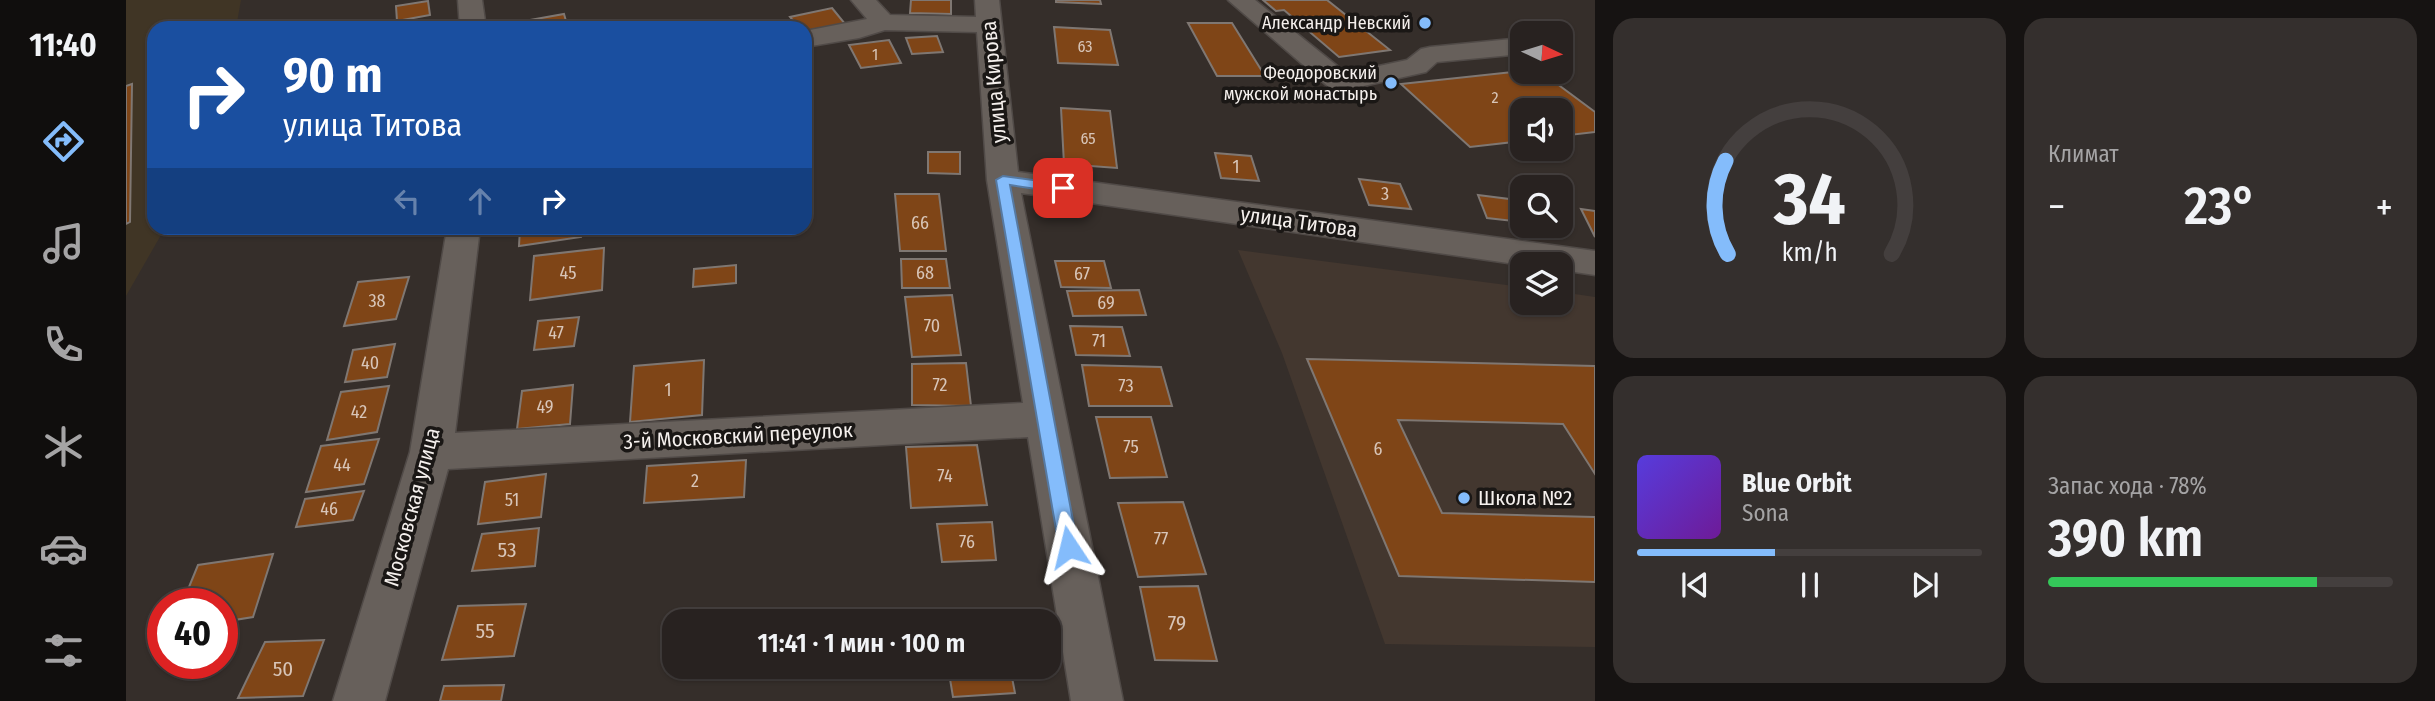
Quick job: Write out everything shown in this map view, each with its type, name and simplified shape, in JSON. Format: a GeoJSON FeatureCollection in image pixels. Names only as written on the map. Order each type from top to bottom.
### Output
{"type":"FeatureCollection","features":[{"type":"Feature","properties":{"kind":"street"},"geometry":{"type":"LineString","coordinates":[[470,0],[472,21]]}},
{"type":"Feature","properties":{"kind":"street"},"geometry":{"type":"LineString","coordinates":[[863,0],[883,22]]}},
{"type":"Feature","properties":{"kind":"street"},"geometry":{"type":"LineString","coordinates":[[1240,0],[1341,83],[1416,66],[1430,55],[1510,47]]}},
{"type":"Feature","properties":{"kind":"street"},"geometry":{"type":"LineString","coordinates":[[812,38],[859,30],[883,22],[988,13]]}},
{"type":"Feature","properties":{"kind":"street","name":"улица Кирова"},"geometry":{"type":"LineString","coordinates":[[988,13],[1003,180],[1097,701]]}},
{"type":"Feature","properties":{"kind":"street","name":"улица Титова"},"geometry":{"type":"LineString","coordinates":[[1003,180],[1595,263]]}},
{"type":"Feature","properties":{"kind":"street","name":"Московская улица"},"geometry":{"type":"LineString","coordinates":[[359,701],[431,452],[462,235]]}},
{"type":"Feature","properties":{"kind":"street","name":"3-й Московский переулок"},"geometry":{"type":"LineString","coordinates":[[431,452],[1045,419]]}},
{"type":"Feature","properties":{"kind":"shaded area"},"geometry":{"type":"Polygon","coordinates":[[[126,0],[241,0],[237,21],[147,21],[147,235],[161,235],[126,296],[126,0]]]}},
{"type":"Feature","properties":{"kind":"shaded area","name":"Школа №2"},"geometry":{"type":"Polygon","coordinates":[[[1238,250],[1510,285],[1510,315],[1573,315],[1573,294],[1595,297],[1595,647],[1385,644],[1282,353],[1238,250]]]}},
{"type":"Feature","properties":{"kind":"building"},"geometry":{"type":"Polygon","coordinates":[[[911,0],[951,0],[951,14],[910,13],[911,0]]]}},
{"type":"Feature","properties":{"kind":"building"},"geometry":{"type":"Polygon","coordinates":[[[1100,0],[1101,4],[1056,2],[1100,0]]]}},
{"type":"Feature","properties":{"kind":"building"},"geometry":{"type":"Polygon","coordinates":[[[1263,0],[1327,0],[1390,50],[1339,57],[1284,10],[1276,11],[1263,0]]]}},
{"type":"Feature","properties":{"kind":"building"},"geometry":{"type":"Polygon","coordinates":[[[428,1],[430,15],[397,21],[396,6],[428,1]]]}},
{"type":"Feature","properties":{"kind":"building"},"geometry":{"type":"Polygon","coordinates":[[[832,8],[846,25],[812,32],[812,21],[793,21],[790,17],[832,8]]]}},
{"type":"Feature","properties":{"kind":"building"},"geometry":{"type":"Polygon","coordinates":[[[564,14],[566,21],[524,21],[564,14]]]}},
{"type":"Feature","properties":{"kind":"building"},"geometry":{"type":"Polygon","coordinates":[[[1188,23],[1232,23],[1265,76],[1217,76],[1188,23]]]}},
{"type":"Feature","properties":{"kind":"building"},"geometry":{"type":"Polygon","coordinates":[[[1054,27],[1110,30],[1118,65],[1058,63],[1054,27]]]}},
{"type":"Feature","properties":{"kind":"building"},"geometry":{"type":"Polygon","coordinates":[[[937,36],[943,52],[912,54],[906,38],[937,36]]]}},
{"type":"Feature","properties":{"kind":"building"},"geometry":{"type":"Polygon","coordinates":[[[889,40],[901,63],[861,68],[849,45],[889,40]]]}},
{"type":"Feature","properties":{"kind":"building"},"geometry":{"type":"Polygon","coordinates":[[[1510,72],[1510,84],[1557,84],[1595,112],[1595,132],[1573,135],[1573,98],[1510,98],[1510,142],[1470,147],[1401,84],[1510,72]]]}},
{"type":"Feature","properties":{"kind":"building"},"geometry":{"type":"Polygon","coordinates":[[[132,84],[130,222],[126,224],[126,86],[132,84]]]}},
{"type":"Feature","properties":{"kind":"building"},"geometry":{"type":"Polygon","coordinates":[[[1061,108],[1110,111],[1117,168],[1064,164],[1061,108]]]}},
{"type":"Feature","properties":{"kind":"building"},"geometry":{"type":"Polygon","coordinates":[[[928,152],[960,152],[960,174],[928,173],[928,152]]]}},
{"type":"Feature","properties":{"kind":"building"},"geometry":{"type":"Polygon","coordinates":[[[1215,153],[1251,156],[1259,181],[1221,178],[1215,153]]]}},
{"type":"Feature","properties":{"kind":"building"},"geometry":{"type":"Polygon","coordinates":[[[1359,179],[1400,184],[1411,209],[1369,205],[1359,179]]]}},
{"type":"Feature","properties":{"kind":"building"},"geometry":{"type":"Polygon","coordinates":[[[895,194],[939,194],[946,251],[900,251],[895,194]]]}},
{"type":"Feature","properties":{"kind":"building"},"geometry":{"type":"Polygon","coordinates":[[[1478,195],[1510,199],[1510,221],[1487,218],[1478,195]]]}},
{"type":"Feature","properties":{"kind":"building"},"geometry":{"type":"Polygon","coordinates":[[[1581,209],[1595,211],[1595,237],[1581,209]]]}},
{"type":"Feature","properties":{"kind":"building"},"geometry":{"type":"Polygon","coordinates":[[[520,235],[581,235],[581,237],[519,246],[520,235]]]}},
{"type":"Feature","properties":{"kind":"building"},"geometry":{"type":"Polygon","coordinates":[[[604,248],[602,290],[530,300],[534,256],[604,248]]]}},
{"type":"Feature","properties":{"kind":"building"},"geometry":{"type":"Polygon","coordinates":[[[901,259],[946,259],[950,288],[902,288],[901,259]]]}},
{"type":"Feature","properties":{"kind":"building"},"geometry":{"type":"Polygon","coordinates":[[[1055,261],[1104,261],[1111,288],[1061,287],[1055,261]]]}},
{"type":"Feature","properties":{"kind":"building"},"geometry":{"type":"Polygon","coordinates":[[[736,265],[736,283],[693,287],[694,269],[736,265]]]}},
{"type":"Feature","properties":{"kind":"building"},"geometry":{"type":"Polygon","coordinates":[[[409,277],[396,319],[344,326],[358,282],[409,277]]]}},
{"type":"Feature","properties":{"kind":"building"},"geometry":{"type":"Polygon","coordinates":[[[1139,290],[1146,315],[1073,316],[1067,291],[1139,290]]]}},
{"type":"Feature","properties":{"kind":"building"},"geometry":{"type":"Polygon","coordinates":[[[952,295],[961,355],[912,357],[905,297],[952,295]]]}},
{"type":"Feature","properties":{"kind":"building"},"geometry":{"type":"Polygon","coordinates":[[[579,317],[574,346],[534,350],[538,321],[579,317]]]}},
{"type":"Feature","properties":{"kind":"building"},"geometry":{"type":"Polygon","coordinates":[[[1070,326],[1122,327],[1130,356],[1076,355],[1070,326]]]}},
{"type":"Feature","properties":{"kind":"building"},"geometry":{"type":"Polygon","coordinates":[[[395,344],[387,377],[345,382],[353,350],[395,344]]]}},
{"type":"Feature","properties":{"kind":"building"},"geometry":{"type":"Polygon","coordinates":[[[1307,359],[1595,366],[1595,474],[1563,424],[1398,420],[1442,513],[1595,517],[1595,582],[1399,576],[1307,359]]]}},
{"type":"Feature","properties":{"kind":"building"},"geometry":{"type":"Polygon","coordinates":[[[704,360],[702,415],[630,422],[634,366],[704,360]]]}},
{"type":"Feature","properties":{"kind":"building"},"geometry":{"type":"Polygon","coordinates":[[[966,363],[971,406],[912,405],[912,364],[966,363]]]}},
{"type":"Feature","properties":{"kind":"building"},"geometry":{"type":"Polygon","coordinates":[[[1082,365],[1161,367],[1172,406],[1089,406],[1082,365]]]}},
{"type":"Feature","properties":{"kind":"building"},"geometry":{"type":"Polygon","coordinates":[[[573,385],[570,424],[517,429],[522,391],[573,385]]]}},
{"type":"Feature","properties":{"kind":"building"},"geometry":{"type":"Polygon","coordinates":[[[389,386],[377,432],[327,440],[341,392],[389,386]]]}},
{"type":"Feature","properties":{"kind":"building"},"geometry":{"type":"Polygon","coordinates":[[[1096,417],[1151,417],[1167,477],[1110,478],[1096,417]]]}},
{"type":"Feature","properties":{"kind":"building"},"geometry":{"type":"Polygon","coordinates":[[[379,439],[364,484],[306,492],[321,446],[379,439]]]}},
{"type":"Feature","properties":{"kind":"building"},"geometry":{"type":"Polygon","coordinates":[[[977,445],[987,505],[911,508],[906,447],[977,445]]]}},
{"type":"Feature","properties":{"kind":"building"},"geometry":{"type":"Polygon","coordinates":[[[746,460],[744,497],[644,503],[647,466],[746,460]]]}},
{"type":"Feature","properties":{"kind":"building"},"geometry":{"type":"Polygon","coordinates":[[[546,474],[541,517],[478,524],[485,482],[546,474]]]}},
{"type":"Feature","properties":{"kind":"building"},"geometry":{"type":"Polygon","coordinates":[[[364,491],[353,520],[296,527],[305,499],[364,491]]]}},
{"type":"Feature","properties":{"kind":"building"},"geometry":{"type":"Polygon","coordinates":[[[1183,502],[1206,574],[1138,577],[1118,503],[1183,502]]]}},
{"type":"Feature","properties":{"kind":"building"},"geometry":{"type":"Polygon","coordinates":[[[992,522],[996,560],[942,562],[937,524],[992,522]]]}},
{"type":"Feature","properties":{"kind":"building"},"geometry":{"type":"Polygon","coordinates":[[[539,528],[535,566],[472,571],[482,534],[539,528]]]}},
{"type":"Feature","properties":{"kind":"building"},"geometry":{"type":"Polygon","coordinates":[[[273,554],[253,617],[238,619],[238,588],[189,588],[198,565],[273,554]]]}},
{"type":"Feature","properties":{"kind":"building"},"geometry":{"type":"Polygon","coordinates":[[[1198,586],[1217,661],[1155,660],[1140,587],[1198,586]]]}},
{"type":"Feature","properties":{"kind":"building"},"geometry":{"type":"Polygon","coordinates":[[[526,604],[514,656],[442,660],[458,606],[526,604]]]}},
{"type":"Feature","properties":{"kind":"building"},"geometry":{"type":"Polygon","coordinates":[[[324,640],[303,696],[238,698],[265,642],[324,640]]]}},
{"type":"Feature","properties":{"kind":"building"},"geometry":{"type":"Polygon","coordinates":[[[950,679],[1012,679],[1015,693],[953,697],[950,679]]]}},
{"type":"Feature","properties":{"kind":"building"},"geometry":{"type":"Polygon","coordinates":[[[504,685],[501,701],[440,701],[444,686],[504,685]]]}},
{"type":"Feature","properties":{"kind":"place","name":"Александр Невский"},"geometry":{"type":"Point","coordinates":[1425,23]}},
{"type":"Feature","properties":{"kind":"place","name":"Феодоровский мужской монастырь"},"geometry":{"type":"Point","coordinates":[1391,83]}},
{"type":"Feature","properties":{"kind":"place","name":"Школа №2"},"geometry":{"type":"Point","coordinates":[1464,498]}},
{"type":"Feature","properties":{"kind":"route"},"geometry":{"type":"LineString","coordinates":[[1063,188],[1003,180],[1069,547]]}}]}
